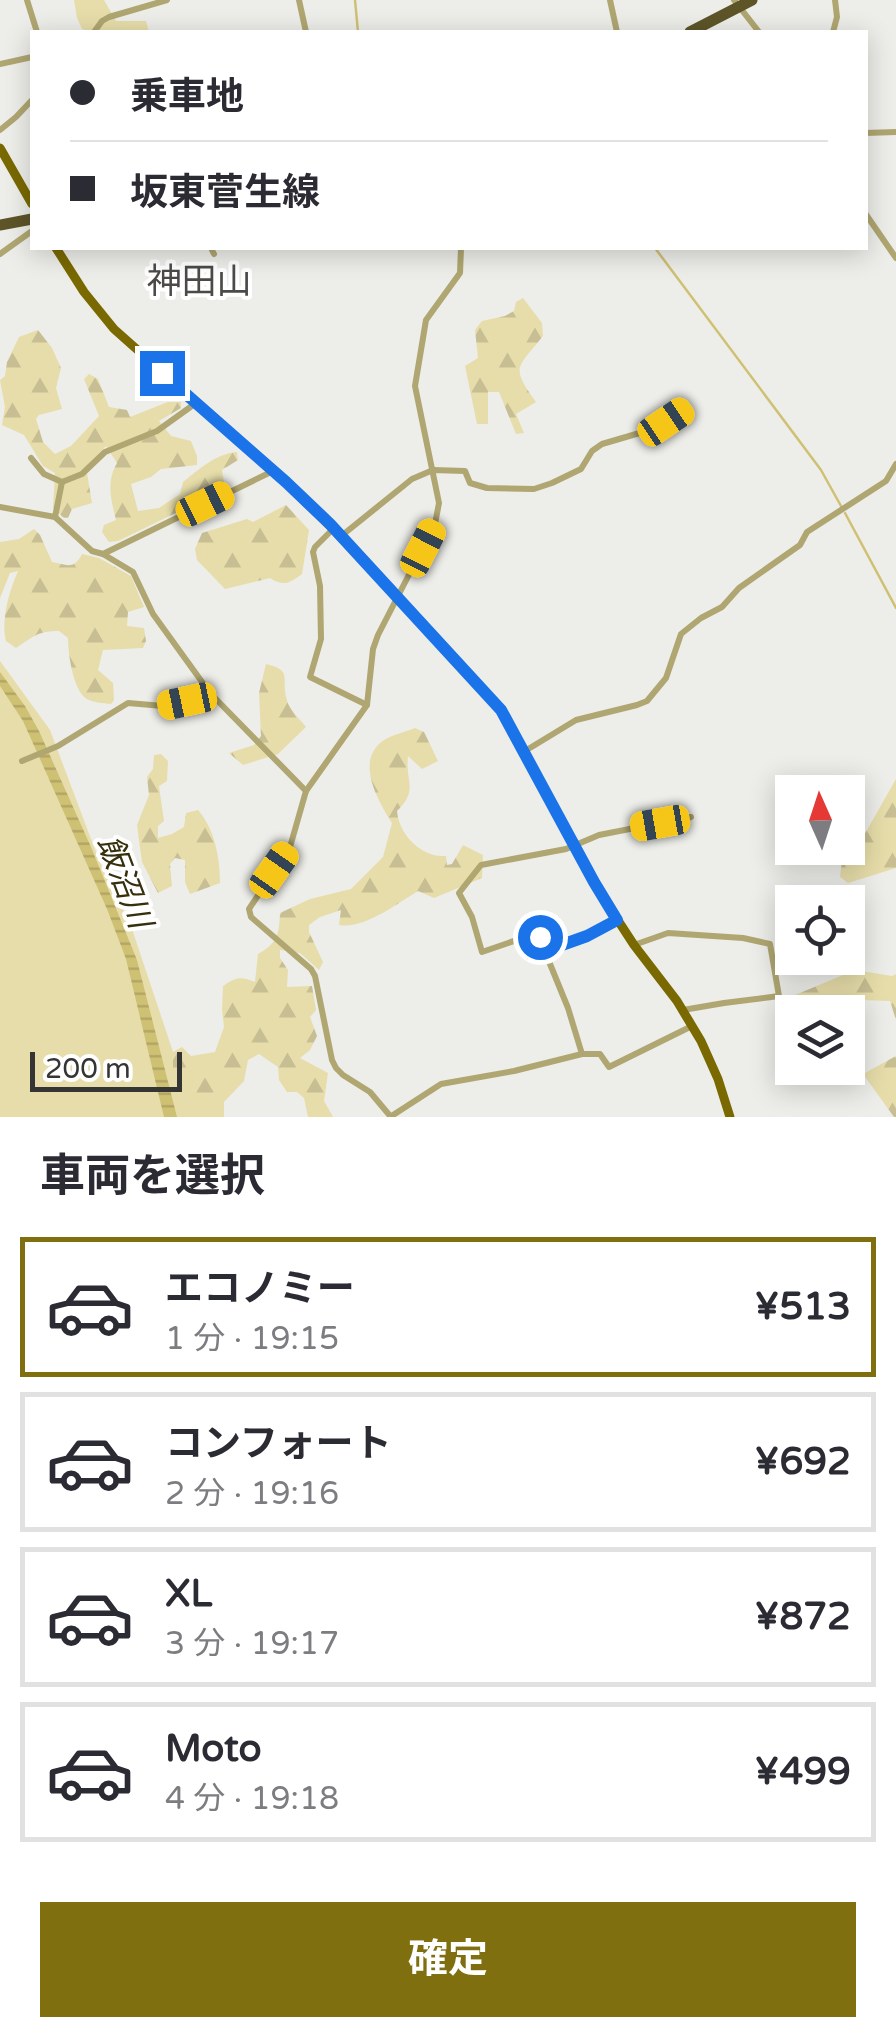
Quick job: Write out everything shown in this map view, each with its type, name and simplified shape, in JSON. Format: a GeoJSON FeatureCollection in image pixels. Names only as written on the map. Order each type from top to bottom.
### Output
{"type":"FeatureCollection","features":[{"type":"Feature","properties":{"kind":"highway"},"geometry":{"type":"LineString","coordinates":[[693,30],[736,3],[752,0]]}},
{"type":"Feature","properties":{"kind":"highway"},"geometry":{"type":"LineString","coordinates":[[0,225],[30,219]]}},
{"type":"Feature","properties":{"kind":"main road"},"geometry":{"type":"LineString","coordinates":[[0,148],[30,200]]}},
{"type":"Feature","properties":{"kind":"main road"},"geometry":{"type":"LineString","coordinates":[[57,250],[114,329],[337,533],[501,710],[617,920],[683,1010],[718,1079],[730,1117]]}},
{"type":"Feature","properties":{"kind":"street"},"geometry":{"type":"LineString","coordinates":[[27,0],[36,30]]}},
{"type":"Feature","properties":{"kind":"street"},"geometry":{"type":"LineString","coordinates":[[95,30],[108,17],[166,0]]}},
{"type":"Feature","properties":{"kind":"street"},"geometry":{"type":"LineString","coordinates":[[299,0],[306,30]]}},
{"type":"Feature","properties":{"kind":"street"},"geometry":{"type":"LineString","coordinates":[[610,0],[617,30]]}},
{"type":"Feature","properties":{"kind":"street"},"geometry":{"type":"LineString","coordinates":[[833,30],[835,0]]}},
{"type":"Feature","properties":{"kind":"street"},"geometry":{"type":"LineString","coordinates":[[736,3],[757,30]]}},
{"type":"Feature","properties":{"kind":"street"},"geometry":{"type":"LineString","coordinates":[[0,64],[30,57]]}},
{"type":"Feature","properties":{"kind":"street"},"geometry":{"type":"LineString","coordinates":[[0,130],[30,102]]}},
{"type":"Feature","properties":{"kind":"street"},"geometry":{"type":"LineString","coordinates":[[868,134],[896,132]]}},
{"type":"Feature","properties":{"kind":"street"},"geometry":{"type":"LineString","coordinates":[[868,216],[896,258]]}},
{"type":"Feature","properties":{"kind":"street"},"geometry":{"type":"LineString","coordinates":[[0,254],[30,232]]}},
{"type":"Feature","properties":{"kind":"street"},"geometry":{"type":"LineString","coordinates":[[461,250],[460,273],[426,320],[415,386],[439,504],[435,524],[373,649],[367,704],[306,791],[290,847],[249,910],[251,918],[311,969],[336,1068],[365,1088],[390,1117],[440,1084],[582,1054],[600,1054],[609,1068],[692,1026]]}},
{"type":"Feature","properties":{"kind":"street"},"geometry":{"type":"LineString","coordinates":[[32,458],[44,474],[62,482],[82,474],[105,452],[157,431],[196,402]]}},
{"type":"Feature","properties":{"kind":"street"},"geometry":{"type":"LineString","coordinates":[[367,704],[310,677],[321,639],[320,586],[314,547],[412,479],[433,470],[465,472],[470,483],[487,488],[534,489],[571,476],[581,469],[592,450],[602,444],[643,432],[685,409]]}},
{"type":"Feature","properties":{"kind":"street"},"geometry":{"type":"LineString","coordinates":[[524,751],[576,720],[647,701],[666,678],[681,634],[800,545],[807,532],[886,481],[896,464]]}},
{"type":"Feature","properties":{"kind":"street"},"geometry":{"type":"LineString","coordinates":[[103,554],[273,471]]}},
{"type":"Feature","properties":{"kind":"street"},"geometry":{"type":"LineString","coordinates":[[56,516],[62,482]]}},
{"type":"Feature","properties":{"kind":"street"},"geometry":{"type":"LineString","coordinates":[[0,507],[56,516],[82,544],[133,572],[154,614],[210,692],[306,791]]}},
{"type":"Feature","properties":{"kind":"street"},"geometry":{"type":"LineString","coordinates":[[24,761],[58,746],[128,703],[163,706],[210,692]]}},
{"type":"Feature","properties":{"kind":"street"},"geometry":{"type":"LineString","coordinates":[[582,1054],[540,937],[534,934],[482,952],[472,917],[459,894],[481,865],[518,860],[574,846],[599,835],[691,817]]}},
{"type":"Feature","properties":{"kind":"street"},"geometry":{"type":"LineString","coordinates":[[545,951],[617,920]]}},
{"type":"Feature","properties":{"kind":"street"},"geometry":{"type":"LineString","coordinates":[[634,945],[668,933],[770,944],[779,996],[683,1010]]}},
{"type":"Feature","properties":{"kind":"green space"},"geometry":{"type":"Polygon","coordinates":[[[74,0],[104,0],[116,21],[146,21],[148,30],[85,30],[77,18],[74,0]]]}},
{"type":"Feature","properties":{"kind":"green space"},"geometry":{"type":"Polygon","coordinates":[[[523,298],[542,323],[543,336],[520,368],[522,381],[536,402],[516,414],[524,433],[516,434],[499,392],[488,392],[488,424],[477,424],[465,366],[478,358],[475,330],[482,321],[514,311],[516,302],[523,298]]]}},
{"type":"Feature","properties":{"kind":"green space"},"geometry":{"type":"Polygon","coordinates":[[[38,330],[61,368],[56,388],[62,409],[36,419],[43,442],[55,454],[71,446],[99,416],[84,379],[89,374],[98,379],[109,407],[127,410],[130,417],[168,402],[181,402],[181,408],[159,421],[171,436],[191,441],[197,465],[161,469],[131,484],[138,511],[159,508],[180,494],[183,482],[202,467],[237,452],[238,460],[222,470],[225,489],[109,542],[102,532],[104,525],[116,520],[111,484],[117,463],[106,446],[86,467],[92,503],[72,509],[64,518],[53,508],[55,473],[43,466],[24,435],[2,425],[5,407],[0,380],[19,337],[38,330]]]}},
{"type":"Feature","properties":{"kind":"green space"},"geometry":{"type":"Polygon","coordinates":[[[286,505],[309,530],[302,574],[294,580],[283,583],[270,578],[225,589],[197,560],[195,549],[202,533],[247,519],[253,522],[286,505]]]}},
{"type":"Feature","properties":{"kind":"green space"},"geometry":{"type":"Polygon","coordinates":[[[34,529],[52,562],[73,564],[82,554],[99,558],[131,576],[144,607],[128,612],[127,626],[144,628],[146,641],[143,648],[103,650],[98,670],[113,683],[111,704],[82,695],[72,671],[68,638],[59,631],[40,633],[16,648],[6,641],[7,606],[18,571],[10,573],[0,598],[0,542],[19,539],[34,529]]]}},
{"type":"Feature","properties":{"kind":"green space"},"geometry":{"type":"Polygon","coordinates":[[[0,661],[50,730],[100,863],[130,923],[173,1052],[173,1081],[191,1104],[191,1117],[0,1117],[0,661]]]}},
{"type":"Feature","properties":{"kind":"green space"},"geometry":{"type":"Polygon","coordinates":[[[266,664],[283,672],[287,701],[306,727],[278,754],[243,765],[229,753],[254,745],[261,736],[259,693],[266,664]]]}},
{"type":"Feature","properties":{"kind":"green space"},"geometry":{"type":"Polygon","coordinates":[[[415,728],[424,732],[438,761],[422,769],[408,756],[408,797],[397,811],[402,828],[420,849],[446,856],[447,865],[452,864],[463,845],[483,855],[482,878],[434,898],[418,891],[359,923],[339,925],[341,910],[320,917],[309,925],[323,962],[319,970],[300,953],[280,950],[288,970],[287,987],[312,986],[316,1010],[310,1017],[317,1036],[310,1050],[300,1058],[328,1073],[324,1101],[333,1117],[308,1117],[304,1098],[297,1092],[287,1092],[279,1080],[278,1067],[259,1054],[248,1060],[244,1081],[224,1102],[224,1117],[191,1117],[190,1104],[173,1081],[173,1052],[182,1047],[191,1056],[215,1052],[224,1027],[223,986],[239,978],[255,982],[258,954],[276,937],[280,913],[310,899],[351,889],[383,857],[392,823],[371,781],[371,758],[384,740],[415,728]]]}},
{"type":"Feature","properties":{"kind":"green space"},"geometry":{"type":"Polygon","coordinates":[[[161,754],[168,761],[167,781],[159,786],[164,821],[158,826],[158,838],[184,827],[186,813],[198,810],[209,826],[218,854],[220,883],[190,894],[185,882],[185,860],[175,858],[170,864],[172,886],[158,893],[142,862],[137,825],[149,795],[147,777],[153,769],[154,755],[161,754]]]}},
{"type":"Feature","properties":{"kind":"green space"},"geometry":{"type":"Polygon","coordinates":[[[896,779],[896,868],[848,883],[840,877],[841,865],[865,865],[865,833],[896,779]]]}},
{"type":"Feature","properties":{"kind":"green space"},"geometry":{"type":"Polygon","coordinates":[[[896,974],[896,1020],[890,1001],[865,1000],[865,995],[795,995],[843,975],[896,974]]]}},
{"type":"Feature","properties":{"kind":"green space"},"geometry":{"type":"Polygon","coordinates":[[[896,1056],[896,1117],[865,1077],[865,1073],[896,1056]]]}},
{"type":"Feature","properties":{"kind":"shaded area"},"geometry":{"type":"Polygon","coordinates":[[[0,672],[39,731],[137,960],[177,1117],[164,1117],[126,959],[23,721],[0,686],[0,672]]]}},
{"type":"Feature","properties":{"kind":"waterway"},"geometry":{"type":"LineString","coordinates":[[355,0],[358,30]]}},
{"type":"Feature","properties":{"kind":"waterway"},"geometry":{"type":"LineString","coordinates":[[656,250],[821,470],[841,506]]}},
{"type":"Feature","properties":{"kind":"waterway"},"geometry":{"type":"LineString","coordinates":[[845,513],[896,608]]}},
{"type":"Feature","properties":{"kind":"district","name":"神田山"},"geometry":{"type":"Point","coordinates":[199,282]}},
{"type":"Feature","properties":{"kind":"route"},"geometry":{"type":"LineString","coordinates":[[162,373],[330,524],[501,710],[617,920],[545,951],[540,937]]}},
{"type":"Feature","properties":{"kind":"water label","name":"飯沼川"},"geometry":{"type":"Point","coordinates":[124,882]}}]}
